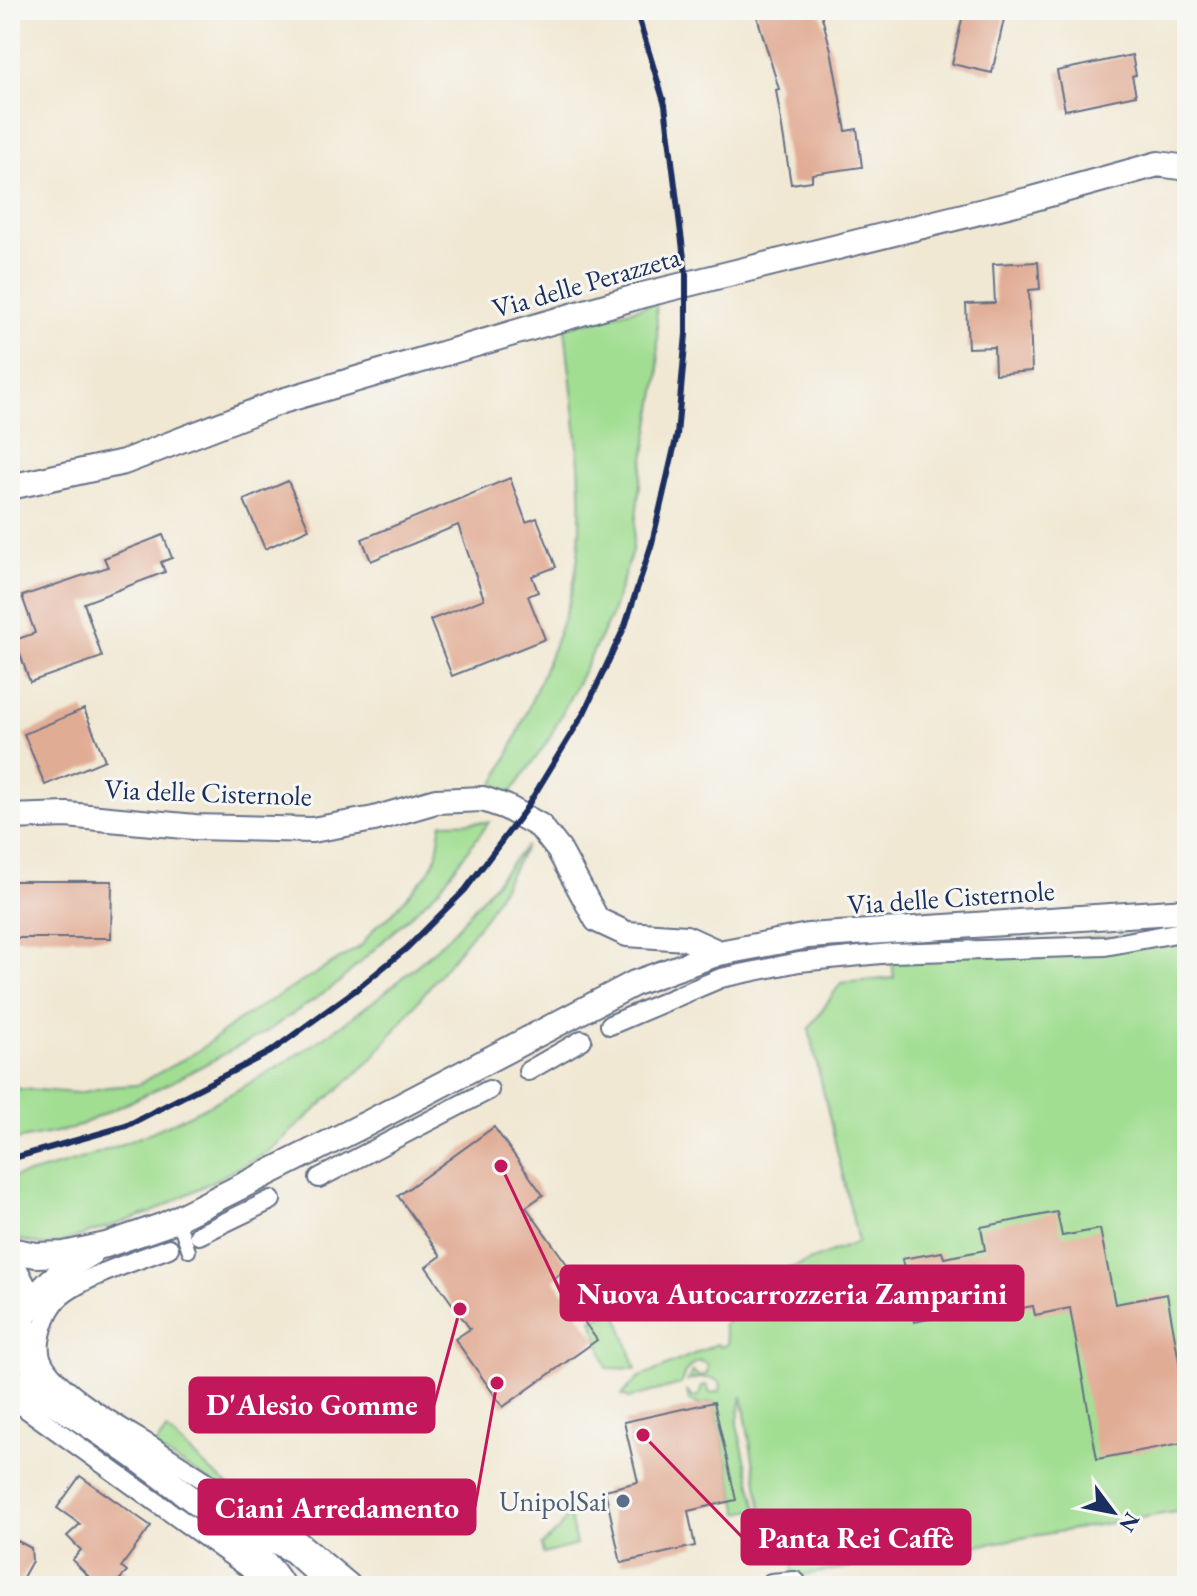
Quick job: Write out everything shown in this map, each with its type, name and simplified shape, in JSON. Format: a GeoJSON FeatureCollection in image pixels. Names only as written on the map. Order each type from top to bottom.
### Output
{"type":"FeatureCollection","features":[{"type":"Feature","properties":{"kind":"street"},"geometry":{"type":"LineString","coordinates":[[1158,164],[1187,150]]}},
{"type":"Feature","properties":{"kind":"street","name":"Via delle Perazzeta"},"geometry":{"type":"LineString","coordinates":[[10,487],[124,462],[282,401],[643,295],[1028,200],[1158,164],[1187,168]]}},
{"type":"Feature","properties":{"kind":"street","name":"Via delle Cisternole"},"geometry":{"type":"LineString","coordinates":[[10,817],[67,815],[195,827],[312,830],[374,819],[436,801],[483,799],[506,807],[540,826],[559,850],[597,920],[627,934],[686,938],[719,953]]}},
{"type":"Feature","properties":{"kind":"street","name":"Via delle Cisternole"},"geometry":{"type":"LineString","coordinates":[[10,1250],[36,1255],[64,1254],[106,1245],[177,1218],[635,983],[719,953],[808,936],[1187,911]]}},
{"type":"Feature","properties":{"kind":"street"},"geometry":{"type":"LineString","coordinates":[[610,1025],[710,982],[784,964],[891,953],[1105,946],[1187,931]]}},
{"type":"Feature","properties":{"kind":"street"},"geometry":{"type":"LineString","coordinates":[[528,1071],[582,1040]]}},
{"type":"Feature","properties":{"kind":"street"},"geometry":{"type":"LineString","coordinates":[[319,1178],[489,1090]]}},
{"type":"Feature","properties":{"kind":"street"},"geometry":{"type":"LineString","coordinates":[[194,1243],[271,1200]]}},
{"type":"Feature","properties":{"kind":"street","name":"Via delle Cisternole"},"geometry":{"type":"LineString","coordinates":[[10,1342],[16,1320],[53,1277],[106,1245]]}},
{"type":"Feature","properties":{"kind":"street"},"geometry":{"type":"LineString","coordinates":[[169,1248],[73,1287],[57,1299],[43,1331],[40,1355],[43,1362],[54,1378],[80,1400],[253,1512],[268,1515],[341,1584]]}},
{"type":"Feature","properties":{"kind":"street"},"geometry":{"type":"LineString","coordinates":[[10,1260],[24,1287],[25,1309],[16,1320]]}},
{"type":"Feature","properties":{"kind":"street"},"geometry":{"type":"LineString","coordinates":[[10,1285],[28,1360],[38,1382],[65,1410]]}},
{"type":"Feature","properties":{"kind":"street"},"geometry":{"type":"LineString","coordinates":[[10,1380],[65,1410],[178,1489],[257,1553],[282,1586]]}},
{"type":"Feature","properties":{"kind":"street"},"geometry":{"type":"LineString","coordinates":[[10,1397],[248,1568],[264,1586]]}},
{"type":"Feature","properties":{"kind":"street"},"geometry":{"type":"LineString","coordinates":[[178,1489],[294,1551],[341,1584]]}},
{"type":"Feature","properties":{"kind":"lane"},"geometry":{"type":"LineString","coordinates":[[177,1218],[194,1243]]}},
{"type":"Feature","properties":{"kind":"green space"},"geometry":{"type":"Polygon","coordinates":[[[656,303],[659,375],[641,475],[632,551],[611,616],[548,741],[504,802],[490,792],[553,646],[567,609],[576,571],[580,480],[565,328],[656,303]]]}},
{"type":"Feature","properties":{"kind":"green space"},"geometry":{"type":"Polygon","coordinates":[[[489,822],[439,889],[337,984],[266,1032],[170,1083],[72,1129],[10,1141],[10,1088],[78,1093],[137,1085],[198,1051],[237,1021],[361,946],[376,926],[389,917],[428,873],[436,858],[442,823],[489,822]]]}},
{"type":"Feature","properties":{"kind":"green space"},"geometry":{"type":"Polygon","coordinates":[[[526,846],[486,916],[370,1061],[267,1153],[153,1212],[62,1242],[46,1246],[10,1236],[10,1178],[122,1144],[178,1120],[286,1062],[337,1028],[429,955],[467,916],[526,846]]]}},
{"type":"Feature","properties":{"kind":"green space"},"geometry":{"type":"Polygon","coordinates":[[[1187,931],[1187,1510],[792,1577],[795,1540],[768,1547],[742,1396],[737,1425],[757,1509],[739,1513],[714,1402],[700,1405],[689,1401],[687,1390],[692,1397],[699,1396],[702,1386],[706,1385],[710,1393],[720,1391],[718,1381],[699,1378],[686,1382],[693,1371],[699,1377],[707,1374],[706,1363],[699,1361],[692,1365],[681,1384],[629,1398],[622,1395],[638,1378],[717,1344],[720,1347],[728,1344],[723,1324],[771,1298],[778,1273],[858,1242],[809,1029],[841,983],[894,978],[891,953],[1187,931]]]}},
{"type":"Feature","properties":{"kind":"green space"},"geometry":{"type":"Polygon","coordinates":[[[616,1310],[636,1369],[607,1368],[592,1319],[616,1310]]]}},
{"type":"Feature","properties":{"kind":"green space"},"geometry":{"type":"Polygon","coordinates":[[[167,1430],[214,1474],[268,1515],[153,1447],[167,1430]]]}},
{"type":"Feature","properties":{"kind":"green space"},"geometry":{"type":"Polygon","coordinates":[[[569,1513],[576,1545],[543,1554],[541,1545],[564,1523],[569,1513]]]}},
{"type":"Feature","properties":{"kind":"building"},"geometry":{"type":"Polygon","coordinates":[[[755,10],[820,10],[846,131],[857,129],[862,167],[812,174],[812,181],[791,184],[776,90],[779,89],[755,10]]]}},
{"type":"Feature","properties":{"kind":"building"},"geometry":{"type":"Polygon","coordinates":[[[964,10],[1006,10],[992,73],[952,64],[964,10]]]}},
{"type":"Feature","properties":{"kind":"building"},"geometry":{"type":"Polygon","coordinates":[[[1132,55],[1136,95],[1065,110],[1057,71],[1132,55]]]}},
{"type":"Feature","properties":{"kind":"building"},"geometry":{"type":"Polygon","coordinates":[[[1038,262],[1040,289],[1029,290],[1032,371],[995,374],[994,347],[968,348],[966,304],[995,303],[993,264],[1038,262]]]}},
{"type":"Feature","properties":{"kind":"building"},"geometry":{"type":"Polygon","coordinates":[[[510,478],[526,522],[537,518],[556,567],[532,576],[538,592],[528,596],[545,639],[452,676],[430,620],[484,599],[458,525],[371,561],[362,539],[510,478]]]}},
{"type":"Feature","properties":{"kind":"building"},"geometry":{"type":"Polygon","coordinates":[[[288,481],[309,529],[265,549],[244,500],[288,481]]]}},
{"type":"Feature","properties":{"kind":"building"},"geometry":{"type":"Polygon","coordinates":[[[163,535],[172,558],[161,562],[165,572],[84,603],[102,657],[30,682],[15,640],[35,633],[22,596],[108,567],[104,558],[163,535]]]}},
{"type":"Feature","properties":{"kind":"building"},"geometry":{"type":"Polygon","coordinates":[[[84,709],[105,760],[45,785],[24,734],[84,709]]]}},
{"type":"Feature","properties":{"kind":"building"},"geometry":{"type":"Polygon","coordinates":[[[12,881],[112,881],[111,938],[12,938],[12,881]]]}},
{"type":"Feature","properties":{"kind":"building"},"geometry":{"type":"Polygon","coordinates":[[[494,1127],[543,1195],[526,1207],[569,1267],[554,1279],[597,1340],[503,1407],[455,1339],[470,1329],[426,1267],[441,1256],[398,1196],[494,1127]]]}},
{"type":"Feature","properties":{"kind":"building"},"geometry":{"type":"Polygon","coordinates":[[[1057,1212],[1062,1236],[1100,1229],[1115,1304],[1167,1294],[1187,1406],[1187,1442],[1097,1459],[1070,1308],[1035,1315],[1033,1306],[963,1319],[962,1312],[914,1322],[902,1259],[942,1252],[944,1258],[985,1250],[981,1227],[1057,1212]]]}},
{"type":"Feature","properties":{"kind":"building"},"geometry":{"type":"Polygon","coordinates":[[[714,1402],[736,1500],[688,1511],[695,1546],[621,1563],[605,1490],[638,1482],[624,1422],[714,1402]]]}},
{"type":"Feature","properties":{"kind":"building"},"geometry":{"type":"Polygon","coordinates":[[[80,1476],[151,1526],[121,1567],[127,1572],[113,1586],[98,1586],[72,1560],[81,1550],[67,1536],[80,1524],[57,1508],[80,1476]]]}},
{"type":"Feature","properties":{"kind":"building"},"geometry":{"type":"Polygon","coordinates":[[[10,1537],[31,1548],[32,1561],[18,1586],[10,1586],[10,1537]]]}},
{"type":"Feature","properties":{"kind":"railway"},"geometry":{"type":"LineString","coordinates":[[10,1159],[126,1126],[270,1052],[357,989],[407,948],[465,890],[525,810],[584,713],[625,626],[652,543],[677,435],[686,334],[686,274],[665,105],[636,10]]}},
{"type":"Feature","properties":{"kind":"place","name":"Nuova Autocarrozzeria Zamparini"},"geometry":{"type":"Point","coordinates":[501,1166]}},
{"type":"Feature","properties":{"kind":"place","name":"D'Alesio Gomme"},"geometry":{"type":"Point","coordinates":[460,1309]}},
{"type":"Feature","properties":{"kind":"place","name":"Ciani Arredamento"},"geometry":{"type":"Point","coordinates":[497,1383]}},
{"type":"Feature","properties":{"kind":"place","name":"Panta Rei Caffè"},"geometry":{"type":"Point","coordinates":[643,1435]}},
{"type":"Feature","properties":{"kind":"place","name":"UnipolSai"},"geometry":{"type":"Point","coordinates":[623,1501]}}]}
